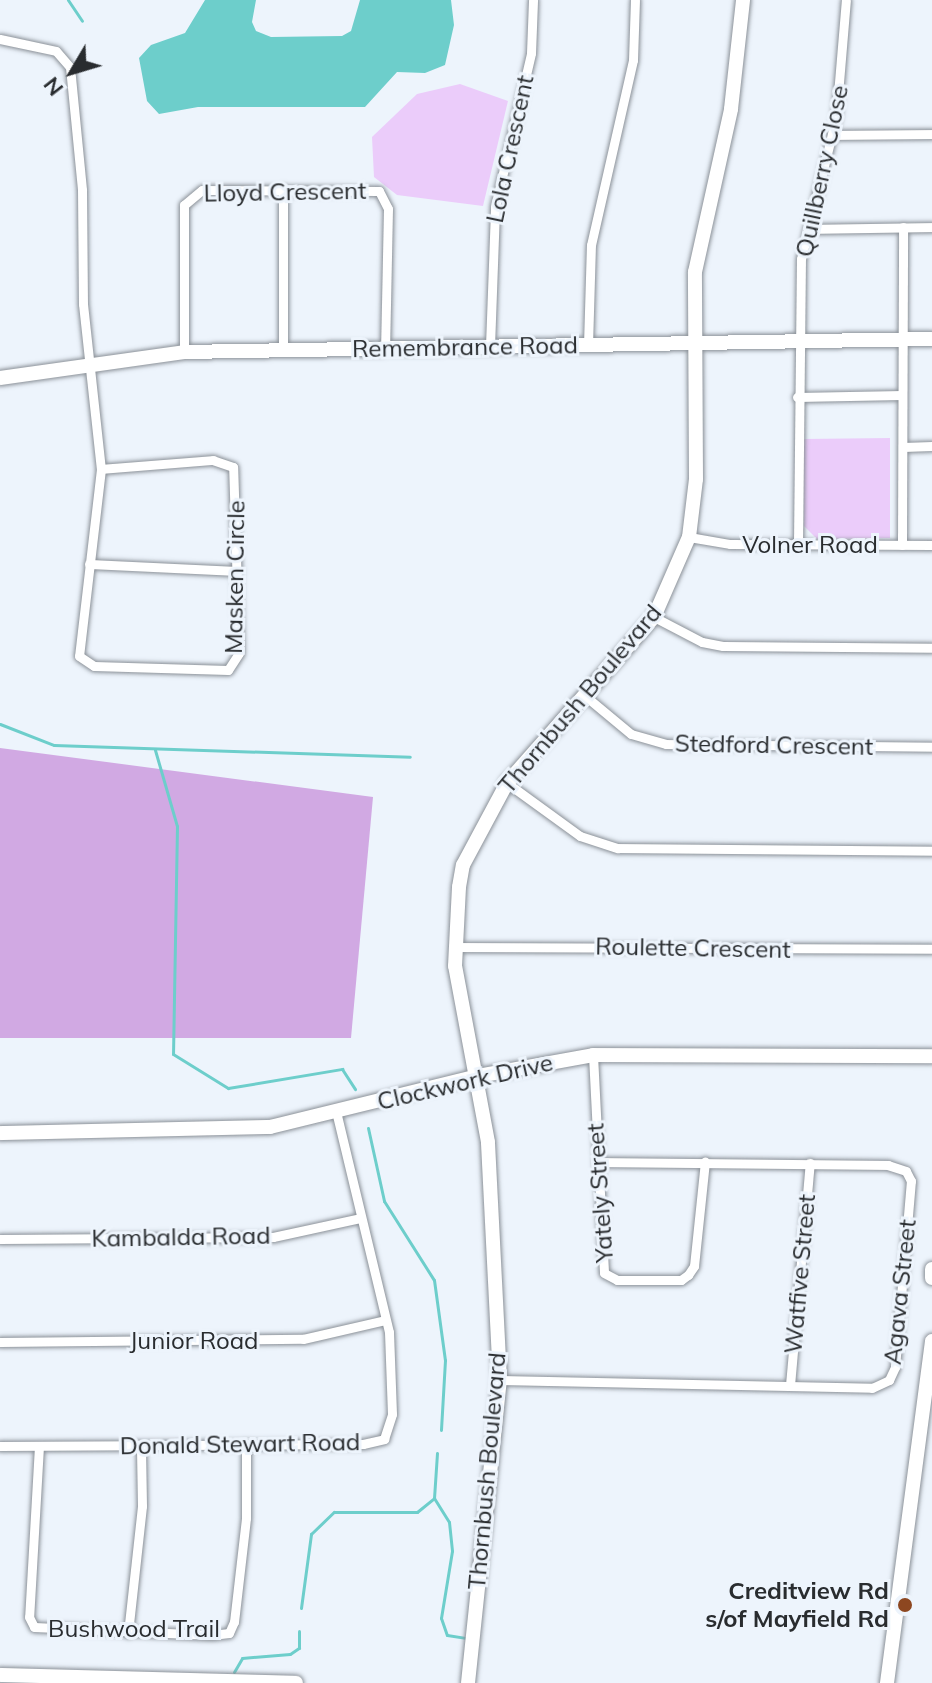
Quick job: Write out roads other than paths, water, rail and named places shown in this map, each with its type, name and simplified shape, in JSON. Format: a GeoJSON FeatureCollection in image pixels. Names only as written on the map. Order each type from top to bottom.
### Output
{"type":"FeatureCollection","features":[{"type":"Feature","properties":{"kind":"street","name":"Lola Crescent"},"geometry":{"type":"LineString","coordinates":[[490,346],[495,207],[531,53],[533,0]]}},
{"type":"Feature","properties":{"kind":"street"},"geometry":{"type":"LineString","coordinates":[[588,345],[592,233],[633,60],[635,0]]}},
{"type":"Feature","properties":{"kind":"street","name":"Thornbush Boulevard"},"geometry":{"type":"LineString","coordinates":[[468,1683],[500,1380],[488,1142],[454,947],[463,865],[507,783],[654,617],[689,537],[696,479],[695,272],[731,109],[743,0]]}},
{"type":"Feature","properties":{"kind":"street","name":"Quillberry Close"},"geometry":{"type":"LineString","coordinates":[[798,544],[797,397],[801,259],[842,82],[846,0]]}},
{"type":"Feature","properties":{"kind":"street","name":"Masken Circle"},"geometry":{"type":"LineString","coordinates":[[0,39],[56,51],[68,60],[82,181],[83,304],[101,469],[78,649],[94,666],[228,670],[239,659],[236,472],[229,464],[213,460],[101,469]]}},
{"type":"Feature","properties":{"kind":"street"},"geometry":{"type":"LineString","coordinates":[[832,135],[932,134]]}},
{"type":"Feature","properties":{"kind":"street"},"geometry":{"type":"LineString","coordinates":[[283,189],[283,350]]}},
{"type":"Feature","properties":{"kind":"street","name":"Lloyd Crescent"},"geometry":{"type":"LineString","coordinates":[[184,352],[184,205],[188,197],[202,190],[370,189],[386,199],[385,348]]}},
{"type":"Feature","properties":{"kind":"street"},"geometry":{"type":"LineString","coordinates":[[902,545],[903,227]]}},
{"type":"Feature","properties":{"kind":"street"},"geometry":{"type":"LineString","coordinates":[[808,229],[932,227]]}},
{"type":"Feature","properties":{"kind":"street","name":"Remembrance Road"},"geometry":{"type":"LineString","coordinates":[[0,378],[184,352],[932,339]]}},
{"type":"Feature","properties":{"kind":"street"},"geometry":{"type":"LineString","coordinates":[[797,397],[902,395]]}},
{"type":"Feature","properties":{"kind":"street"},"geometry":{"type":"LineString","coordinates":[[903,447],[932,446]]}},
{"type":"Feature","properties":{"kind":"street","name":"Volner Road"},"geometry":{"type":"LineString","coordinates":[[689,537],[715,543],[932,545]]}},
{"type":"Feature","properties":{"kind":"street"},"geometry":{"type":"LineString","coordinates":[[89,564],[238,571]]}},
{"type":"Feature","properties":{"kind":"street"},"geometry":{"type":"LineString","coordinates":[[654,617],[702,642],[723,646],[932,648]]}},
{"type":"Feature","properties":{"kind":"street","name":"Stedford Crescent"},"geometry":{"type":"LineString","coordinates":[[584,695],[631,734],[666,744],[932,747]]}},
{"type":"Feature","properties":{"kind":"street"},"geometry":{"type":"LineString","coordinates":[[507,783],[580,836],[618,848],[932,851]]}},
{"type":"Feature","properties":{"kind":"street","name":"Roulette Crescent"},"geometry":{"type":"LineString","coordinates":[[454,947],[932,949]]}},
{"type":"Feature","properties":{"kind":"street","name":"Clockwork Drive"},"geometry":{"type":"LineString","coordinates":[[0,1133],[238,1130],[336,1112],[478,1076],[593,1055],[932,1056]]}},
{"type":"Feature","properties":{"kind":"street","name":"Yately Street"},"geometry":{"type":"LineString","coordinates":[[593,1055],[604,1273],[617,1280],[681,1280],[694,1266],[705,1162]]}},
{"type":"Feature","properties":{"kind":"street","name":"Donald Stewart Road"},"geometry":{"type":"LineString","coordinates":[[0,1446],[141,1446],[384,1439],[392,1414],[385,1320],[336,1112]]}},
{"type":"Feature","properties":{"kind":"street","name":"Agava Street"},"geometry":{"type":"LineString","coordinates":[[500,1380],[872,1388],[889,1380],[895,1367],[911,1181],[906,1171],[888,1165],[598,1162]]}},
{"type":"Feature","properties":{"kind":"street","name":"Watfive Street"},"geometry":{"type":"LineString","coordinates":[[790,1385],[810,1163]]}},
{"type":"Feature","properties":{"kind":"street","name":"Kambalda Road"},"geometry":{"type":"LineString","coordinates":[[0,1239],[273,1237],[360,1218]]}},
{"type":"Feature","properties":{"kind":"street"},"geometry":{"type":"LineString","coordinates":[[932,1269],[932,1278]]}},
{"type":"Feature","properties":{"kind":"street","name":"Junior Road"},"geometry":{"type":"LineString","coordinates":[[0,1342],[303,1339],[385,1320]]}},
{"type":"Feature","properties":{"kind":"street"},"geometry":{"type":"LineString","coordinates":[[887,1683],[932,1341]]}},
{"type":"Feature","properties":{"kind":"street","name":"Bushwood Trail"},"geometry":{"type":"LineString","coordinates":[[39,1446],[30,1623],[46,1630],[212,1635],[232,1629],[246,1518],[246,1444]]}},
{"type":"Feature","properties":{"kind":"street"},"geometry":{"type":"LineString","coordinates":[[128,1633],[142,1506],[141,1446]]}},
{"type":"Feature","properties":{"kind":"street"},"geometry":{"type":"LineString","coordinates":[[0,1675],[296,1683]]}},
{"type":"Feature","properties":{"kind":"water"},"geometry":{"type":"Polygon","coordinates":[[[205,0],[256,0],[252,22],[256,31],[271,37],[342,36],[351,31],[360,0],[451,0],[454,25],[445,65],[425,73],[397,72],[365,107],[198,107],[159,114],[147,101],[139,58],[151,45],[185,33],[205,0]]]}},
{"type":"Feature","properties":{"kind":"waterway"},"geometry":{"type":"LineString","coordinates":[[68,0],[82,21]]}},
{"type":"Feature","properties":{"kind":"waterway"},"geometry":{"type":"LineString","coordinates":[[0,724],[54,745],[410,757]]}},
{"type":"Feature","properties":{"kind":"waterway"},"geometry":{"type":"LineString","coordinates":[[155,750],[177,826],[173,1054],[228,1088],[342,1069],[355,1089]]}},
{"type":"Feature","properties":{"kind":"waterway"},"geometry":{"type":"LineString","coordinates":[[368,1128],[384,1201],[434,1280],[445,1360],[441,1430]]}},
{"type":"Feature","properties":{"kind":"waterway"},"geometry":{"type":"LineString","coordinates":[[437,1453],[434,1498],[449,1522],[452,1551],[441,1618],[447,1635],[467,1638]]}},
{"type":"Feature","properties":{"kind":"waterway"},"geometry":{"type":"LineString","coordinates":[[301,1608],[311,1534],[334,1512],[417,1512],[434,1498]]}},
{"type":"Feature","properties":{"kind":"waterway"},"geometry":{"type":"LineString","coordinates":[[234,1672],[242,1658],[290,1654],[299,1648],[299,1631]]}},
{"type":"Feature","properties":{"kind":"place","name":"Creditview Rd s/of Mayfield Rd"},"geometry":{"type":"Point","coordinates":[905,1605]}}]}
